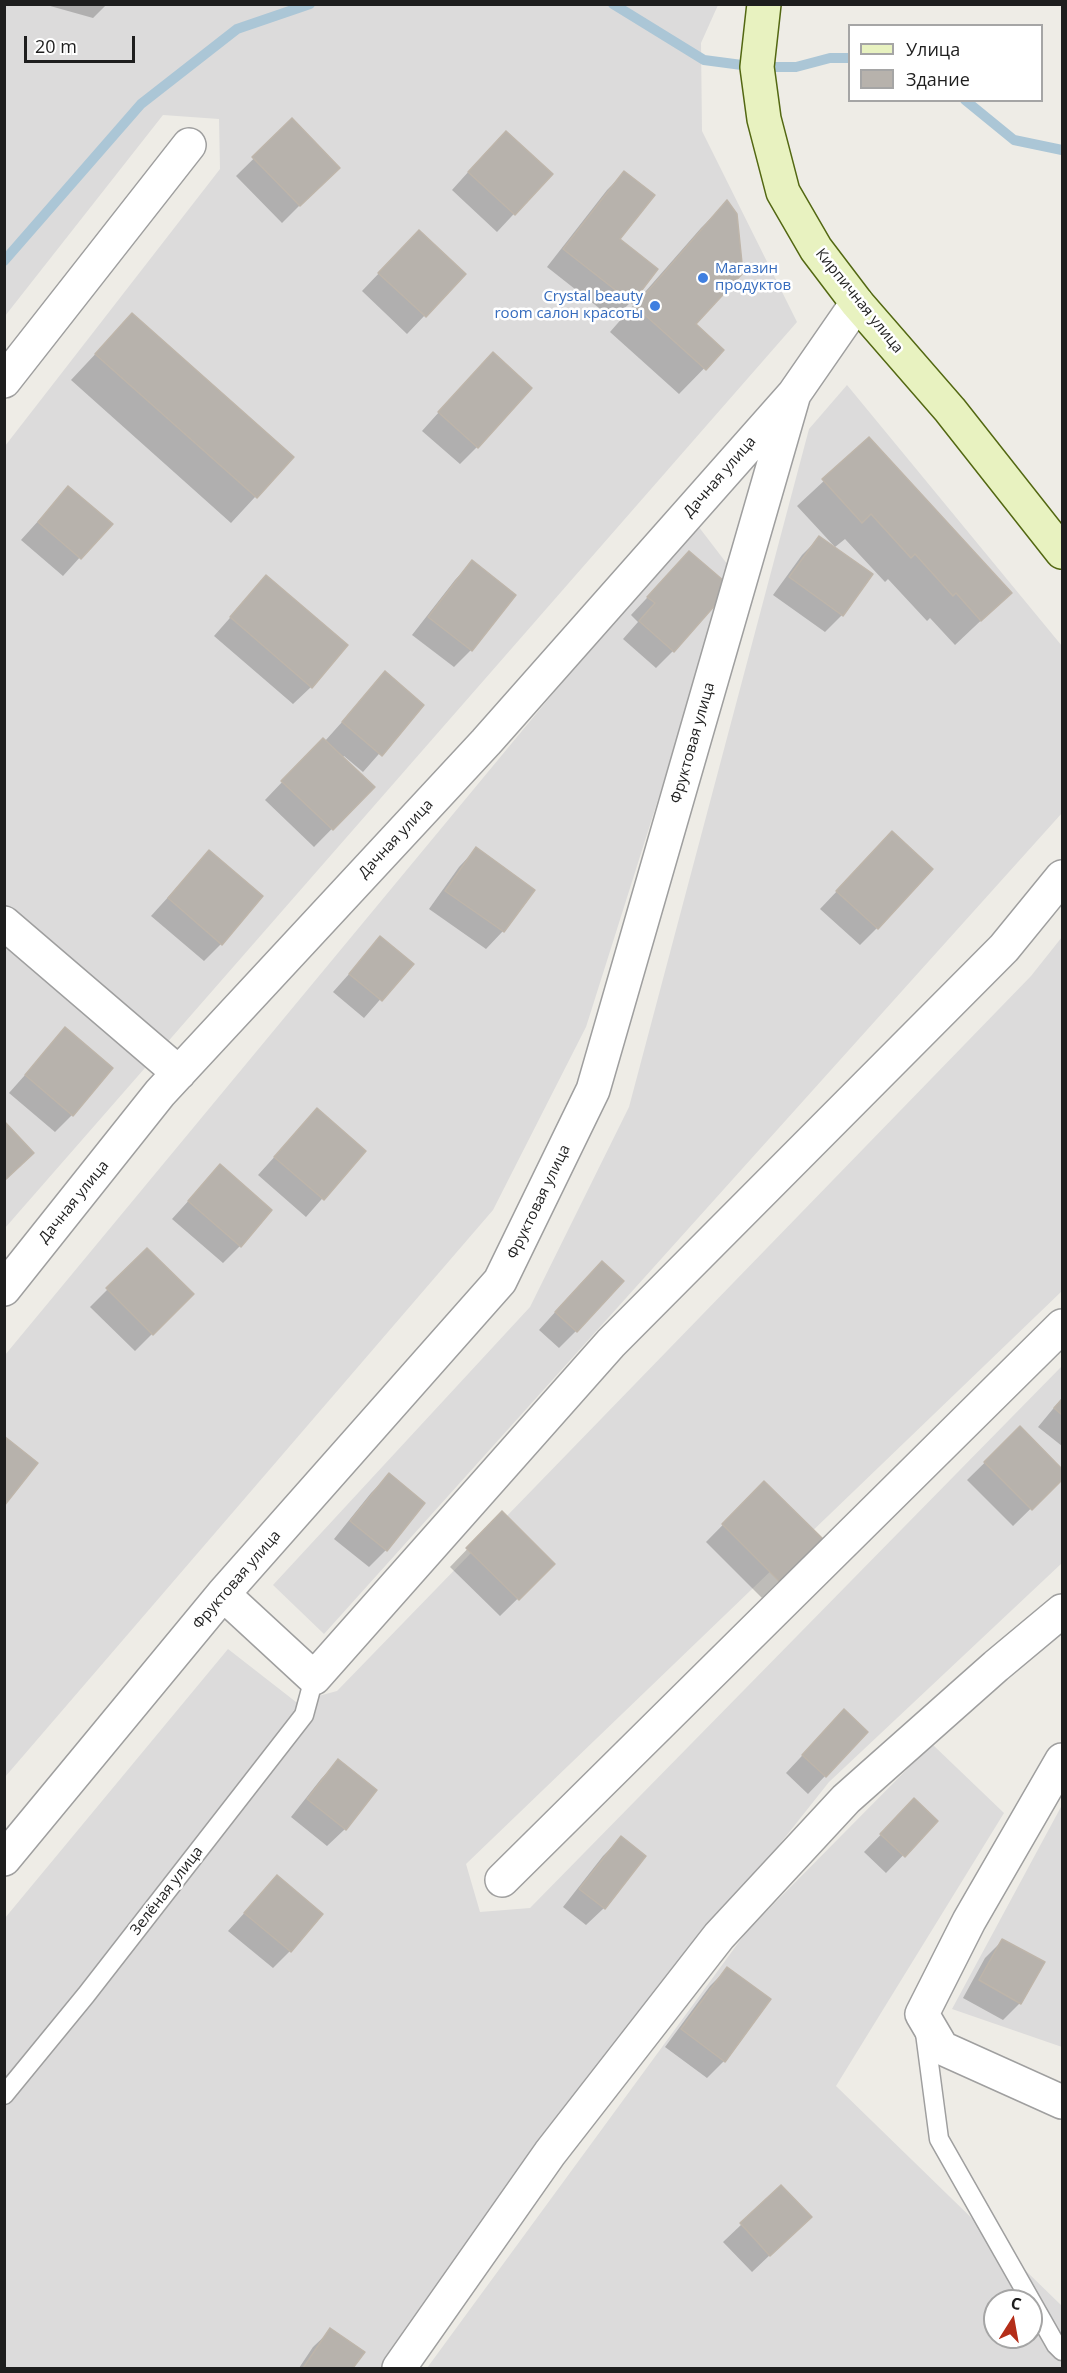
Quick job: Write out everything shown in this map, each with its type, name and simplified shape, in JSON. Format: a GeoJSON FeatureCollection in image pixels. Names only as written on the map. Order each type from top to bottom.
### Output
{"type":"FeatureCollection","features":[{"type":"Feature","properties":{"kind":"main road","name":"Кирпичная улица"},"geometry":{"type":"LineString","coordinates":[[764,4],[757,67],[764,119],[783,192],[816,249],[857,303],[950,410],[1062,552]]}},
{"type":"Feature","properties":{"kind":"street"},"geometry":{"type":"LineString","coordinates":[[4,381],[189,145]]}},
{"type":"Feature","properties":{"kind":"street"},"geometry":{"type":"LineString","coordinates":[[794,394],[857,303]]}},
{"type":"Feature","properties":{"kind":"street","name":"Дачная улица"},"geometry":{"type":"LineString","coordinates":[[4,1289],[160,1093],[486,742],[794,394]]}},
{"type":"Feature","properties":{"kind":"street","name":"Фруктовая улица"},"geometry":{"type":"LineString","coordinates":[[4,1859],[223,1594],[500,1281],[593,1090],[794,394]]}},
{"type":"Feature","properties":{"kind":"street"},"geometry":{"type":"LineString","coordinates":[[223,1594],[314,1678],[611,1343],[1004,948],[1062,877]]}},
{"type":"Feature","properties":{"kind":"street"},"geometry":{"type":"LineString","coordinates":[[4,923],[179,1073]]}},
{"type":"Feature","properties":{"kind":"street"},"geometry":{"type":"LineString","coordinates":[[502,1880],[1062,1326]]}},
{"type":"Feature","properties":{"kind":"street"},"geometry":{"type":"LineString","coordinates":[[399,2368],[550,2153],[719,1936],[846,1799],[996,1666],[1062,1611]]}},
{"type":"Feature","properties":{"kind":"street"},"geometry":{"type":"LineString","coordinates":[[1062,1760],[969,1921],[922,2014],[942,2048],[1062,2102]]}},
{"type":"Feature","properties":{"kind":"lane","name":"Зелёная улица"},"geometry":{"type":"LineString","coordinates":[[4,2095],[94,1986],[304,1715],[314,1678]]}},
{"type":"Feature","properties":{"kind":"lane"},"geometry":{"type":"LineString","coordinates":[[922,2014],[939,2139],[1056,2345],[1062,2351]]}},
{"type":"Feature","properties":{"kind":"shaded area"},"geometry":{"type":"Polygon","coordinates":[[[5,5],[718,5],[701,43],[702,131],[797,322],[5,1228],[5,446],[220,169],[219,119],[163,115],[5,316],[5,5]]]}},
{"type":"Feature","properties":{"kind":"shaded area"},"geometry":{"type":"Polygon","coordinates":[[[847,385],[1062,646],[1062,813],[324,1634],[273,1585],[530,1307],[629,1107],[809,429],[847,385]]]}},
{"type":"Feature","properties":{"kind":"shaded area"},"geometry":{"type":"Polygon","coordinates":[[[695,522],[731,569],[586,1027],[493,1210],[5,1777],[5,1355],[695,522]]]}},
{"type":"Feature","properties":{"kind":"shaded area"},"geometry":{"type":"Polygon","coordinates":[[[1062,937],[1062,1291],[466,1864],[480,1912],[530,1908],[1062,1366],[1062,1563],[829,1782],[543,2142],[382,2368],[5,2368],[5,1918],[228,1649],[296,1702],[337,1691],[1031,976],[1062,937]]]}},
{"type":"Feature","properties":{"kind":"shaded area"},"geometry":{"type":"Polygon","coordinates":[[[932,1744],[1004,1813],[836,2086],[1062,2306],[1062,2368],[427,2368],[747,1931],[932,1744]]]}},
{"type":"Feature","properties":{"kind":"shaded area"},"geometry":{"type":"Polygon","coordinates":[[[1062,1805],[1062,2047],[952,2009],[1062,1805]]]}},
{"type":"Feature","properties":{"kind":"building"},"geometry":{"type":"Polygon","coordinates":[[[292,118],[340,168],[300,206],[252,157],[292,118]]]}},
{"type":"Feature","properties":{"kind":"building"},"geometry":{"type":"Polygon","coordinates":[[[506,131],[553,174],[515,215],[468,172],[506,131]]]}},
{"type":"Feature","properties":{"kind":"building"},"geometry":{"type":"Polygon","coordinates":[[[624,171],[655,195],[620,239],[658,269],[632,303],[563,249],[624,171]]]}},
{"type":"Feature","properties":{"kind":"building"},"geometry":{"type":"Polygon","coordinates":[[[727,200],[737,214],[743,273],[696,324],[724,350],[706,370],[635,306],[727,200]]]}},
{"type":"Feature","properties":{"kind":"building"},"geometry":{"type":"Polygon","coordinates":[[[419,230],[466,274],[426,317],[378,273],[419,230]]]}},
{"type":"Feature","properties":{"kind":"building"},"geometry":{"type":"Polygon","coordinates":[[[132,313],[294,457],[257,498],[95,354],[132,313]]]}},
{"type":"Feature","properties":{"kind":"building"},"geometry":{"type":"Polygon","coordinates":[[[493,352],[532,388],[478,448],[438,412],[493,352]]]}},
{"type":"Feature","properties":{"kind":"building"},"geometry":{"type":"Polygon","coordinates":[[[869,437],[1012,593],[981,621],[956,593],[953,596],[915,554],[911,558],[871,514],[862,523],[822,479],[869,437]]]}},
{"type":"Feature","properties":{"kind":"building"},"geometry":{"type":"Polygon","coordinates":[[[68,486],[113,524],[81,559],[38,522],[68,486]]]}},
{"type":"Feature","properties":{"kind":"building"},"geometry":{"type":"Polygon","coordinates":[[[819,536],[873,574],[843,616],[789,577],[819,536]]]}},
{"type":"Feature","properties":{"kind":"building"},"geometry":{"type":"Polygon","coordinates":[[[689,551],[731,587],[674,652],[639,621],[655,603],[647,597],[689,551]]]}},
{"type":"Feature","properties":{"kind":"building"},"geometry":{"type":"Polygon","coordinates":[[[472,560],[516,595],[472,651],[428,617],[472,560]]]}},
{"type":"Feature","properties":{"kind":"building"},"geometry":{"type":"Polygon","coordinates":[[[266,575],[348,645],[312,688],[230,617],[266,575]]]}},
{"type":"Feature","properties":{"kind":"building"},"geometry":{"type":"Polygon","coordinates":[[[385,671],[424,705],[382,756],[342,722],[385,671]]]}},
{"type":"Feature","properties":{"kind":"building"},"geometry":{"type":"Polygon","coordinates":[[[323,738],[375,787],[333,830],[281,781],[323,738]]]}},
{"type":"Feature","properties":{"kind":"building"},"geometry":{"type":"Polygon","coordinates":[[[892,831],[933,869],[878,929],[836,891],[892,831]]]}},
{"type":"Feature","properties":{"kind":"building"},"geometry":{"type":"Polygon","coordinates":[[[476,847],[535,890],[504,932],[445,891],[476,847]]]}},
{"type":"Feature","properties":{"kind":"building"},"geometry":{"type":"Polygon","coordinates":[[[209,850],[263,896],[222,945],[168,898],[209,850]]]}},
{"type":"Feature","properties":{"kind":"building"},"geometry":{"type":"Polygon","coordinates":[[[380,936],[414,964],[382,1001],[349,974],[380,936]]]}},
{"type":"Feature","properties":{"kind":"building"},"geometry":{"type":"Polygon","coordinates":[[[65,1027],[113,1068],[73,1116],[25,1075],[65,1027]]]}},
{"type":"Feature","properties":{"kind":"building"},"geometry":{"type":"Polygon","coordinates":[[[317,1108],[366,1151],[324,1200],[274,1157],[317,1108]]]}},
{"type":"Feature","properties":{"kind":"building"},"geometry":{"type":"Polygon","coordinates":[[[4,1121],[34,1153],[4,1181],[4,1121]]]}},
{"type":"Feature","properties":{"kind":"building"},"geometry":{"type":"Polygon","coordinates":[[[220,1164],[272,1210],[241,1247],[188,1201],[220,1164]]]}},
{"type":"Feature","properties":{"kind":"building"},"geometry":{"type":"Polygon","coordinates":[[[147,1248],[194,1294],[153,1335],[106,1288],[147,1248]]]}},
{"type":"Feature","properties":{"kind":"building"},"geometry":{"type":"Polygon","coordinates":[[[602,1261],[624,1281],[577,1332],[555,1312],[602,1261]]]}},
{"type":"Feature","properties":{"kind":"building"},"geometry":{"type":"Polygon","coordinates":[[[1062,1399],[1062,1415],[1054,1408],[1062,1399]]]}},
{"type":"Feature","properties":{"kind":"building"},"geometry":{"type":"Polygon","coordinates":[[[1020,1426],[1062,1469],[1062,1480],[1032,1510],[984,1462],[1020,1426]]]}},
{"type":"Feature","properties":{"kind":"building"},"geometry":{"type":"Polygon","coordinates":[[[4,1436],[38,1463],[4,1506],[4,1436]]]}},
{"type":"Feature","properties":{"kind":"building"},"geometry":{"type":"Polygon","coordinates":[[[389,1473],[425,1503],[387,1551],[350,1521],[389,1473]]]}},
{"type":"Feature","properties":{"kind":"building"},"geometry":{"type":"Polygon","coordinates":[[[764,1481],[823,1539],[780,1582],[722,1524],[764,1481]]]}},
{"type":"Feature","properties":{"kind":"building"},"geometry":{"type":"Polygon","coordinates":[[[502,1511],[555,1564],[519,1600],[466,1548],[502,1511]]]}},
{"type":"Feature","properties":{"kind":"building"},"geometry":{"type":"Polygon","coordinates":[[[844,1709],[868,1732],[826,1777],[802,1755],[844,1709]]]}},
{"type":"Feature","properties":{"kind":"building"},"geometry":{"type":"Polygon","coordinates":[[[338,1759],[377,1790],[346,1830],[307,1799],[338,1759]]]}},
{"type":"Feature","properties":{"kind":"building"},"geometry":{"type":"Polygon","coordinates":[[[914,1798],[938,1821],[905,1857],[880,1834],[914,1798]]]}},
{"type":"Feature","properties":{"kind":"building"},"geometry":{"type":"Polygon","coordinates":[[[621,1836],[646,1856],[605,1909],[579,1889],[621,1836]]]}},
{"type":"Feature","properties":{"kind":"building"},"geometry":{"type":"Polygon","coordinates":[[[277,1875],[323,1914],[291,1952],[244,1913],[277,1875]]]}},
{"type":"Feature","properties":{"kind":"building"},"geometry":{"type":"Polygon","coordinates":[[[1002,1939],[1045,1962],[1021,2004],[979,1980],[1002,1939]]]}},
{"type":"Feature","properties":{"kind":"building"},"geometry":{"type":"Polygon","coordinates":[[[727,1967],[771,1999],[725,2062],[681,2029],[727,1967]]]}},
{"type":"Feature","properties":{"kind":"building"},"geometry":{"type":"Polygon","coordinates":[[[781,2185],[812,2217],[770,2256],[740,2223],[781,2185]]]}},
{"type":"Feature","properties":{"kind":"building"},"geometry":{"type":"Polygon","coordinates":[[[330,2328],[365,2352],[353,2368],[303,2368],[330,2328]]]}},
{"type":"Feature","properties":{"kind":"waterway"},"geometry":{"type":"LineString","coordinates":[[4,261],[141,104],[237,29],[310,4]]}},
{"type":"Feature","properties":{"kind":"waterway"},"geometry":{"type":"LineString","coordinates":[[613,4],[704,60],[757,67],[796,67],[830,58],[848,58]]}},
{"type":"Feature","properties":{"kind":"waterway"},"geometry":{"type":"LineString","coordinates":[[967,102],[1014,140],[1062,150]]}},
{"type":"Feature","properties":{"kind":"place","name":"Магазин продуктов"},"geometry":{"type":"Point","coordinates":[703,278]}},
{"type":"Feature","properties":{"kind":"place","name":"Crystal beauty room салон красоты"},"geometry":{"type":"Point","coordinates":[655,306]}}]}
